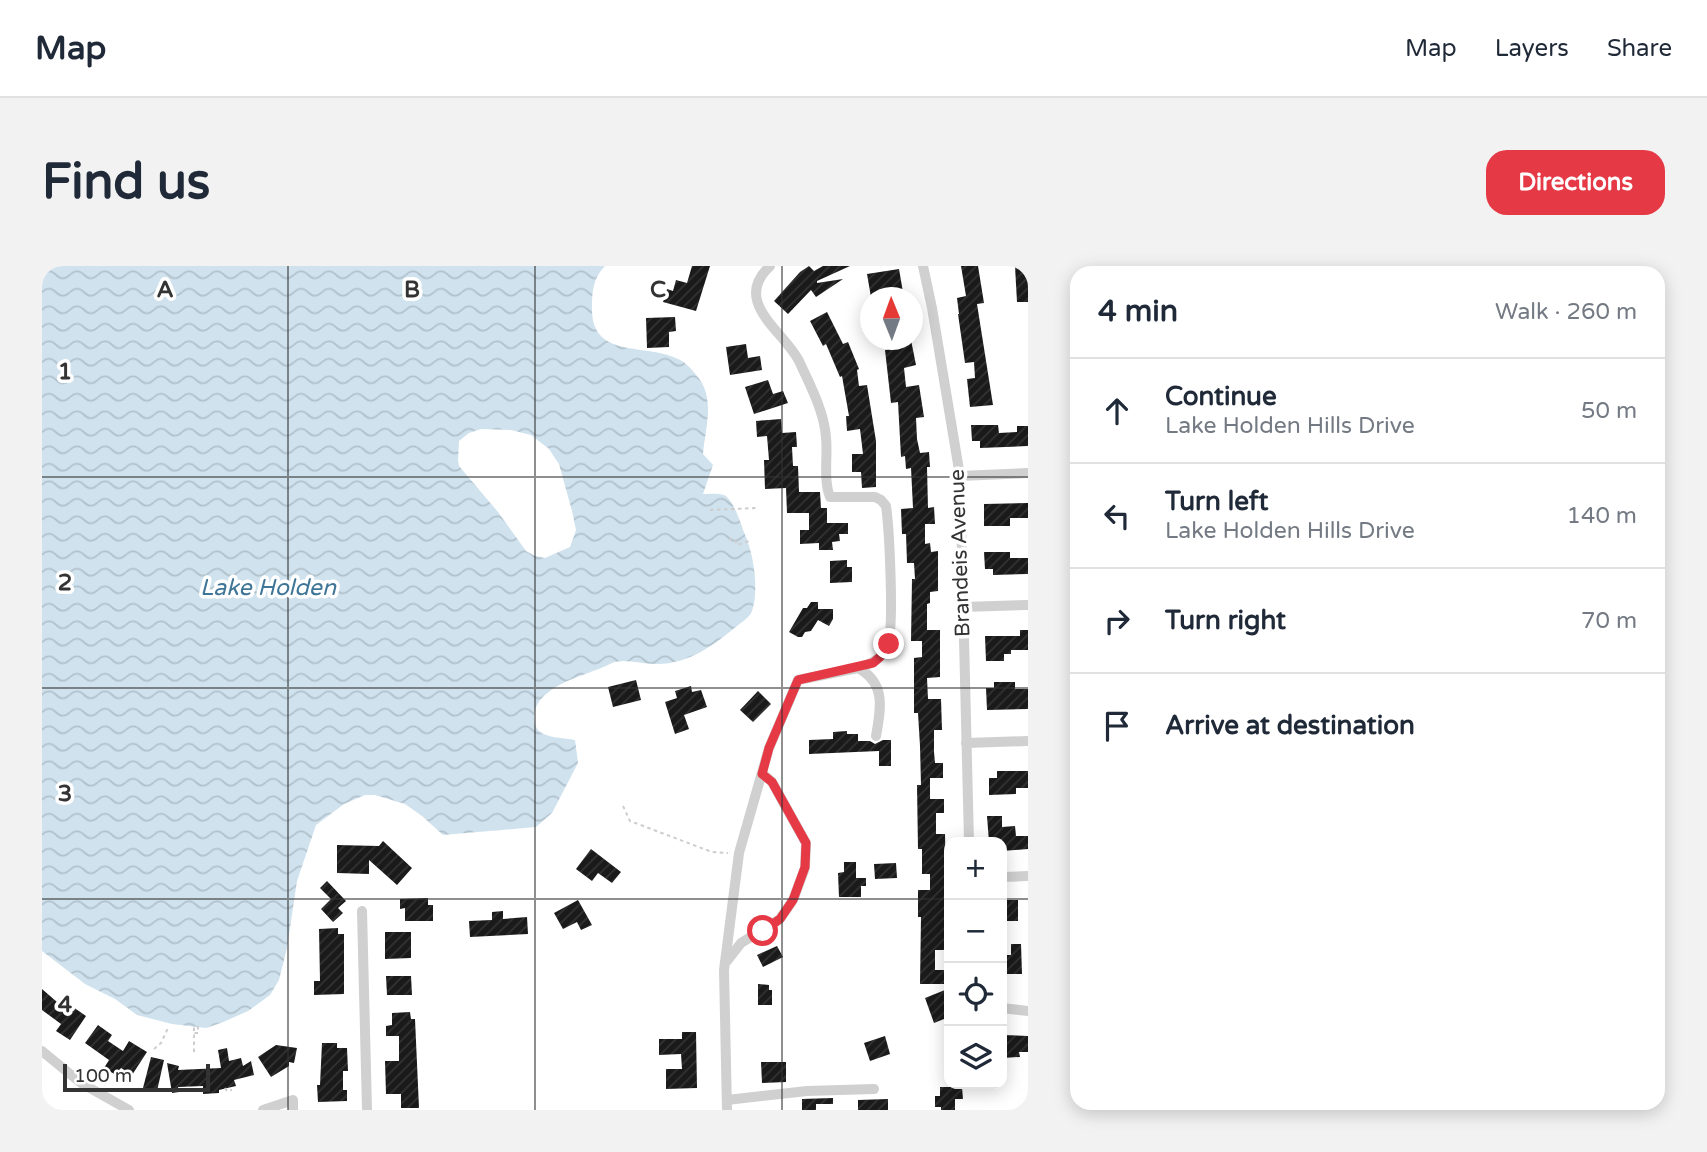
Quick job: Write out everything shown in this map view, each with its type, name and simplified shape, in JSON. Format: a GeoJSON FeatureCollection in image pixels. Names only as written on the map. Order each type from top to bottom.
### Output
{"type":"FeatureCollection","features":[{"type":"Feature","properties":{"kind":"street"},"geometry":{"type":"LineString","coordinates":[[769,266],[760,275],[756,290],[759,307],[766,322],[797,357],[820,408],[826,435],[828,492],[832,498],[875,497],[886,506],[891,606],[889,644],[880,657],[873,663],[798,680],[769,748],[739,853],[725,963],[727,1105],[807,1091],[874,1089]]}},
{"type":"Feature","properties":{"kind":"street","name":"Brandeis Avenue"},"geometry":{"type":"LineString","coordinates":[[923,266],[960,476],[969,837]]}},
{"type":"Feature","properties":{"kind":"street"},"geometry":{"type":"LineString","coordinates":[[960,476],[1028,474]]}},
{"type":"Feature","properties":{"kind":"street"},"geometry":{"type":"LineString","coordinates":[[963,607],[1028,605]]}},
{"type":"Feature","properties":{"kind":"street"},"geometry":{"type":"LineString","coordinates":[[858,667],[872,675],[879,693],[876,736]]}},
{"type":"Feature","properties":{"kind":"street"},"geometry":{"type":"LineString","coordinates":[[966,743],[1028,741]]}},
{"type":"Feature","properties":{"kind":"street"},"geometry":{"type":"LineString","coordinates":[[725,963],[741,943],[780,919],[793,900],[805,867],[806,843],[772,782],[762,774]]}},
{"type":"Feature","properties":{"kind":"street"},"geometry":{"type":"LineString","coordinates":[[1007,877],[1028,876]]}},
{"type":"Feature","properties":{"kind":"street"},"geometry":{"type":"LineString","coordinates":[[362,911],[367,1110]]}},
{"type":"Feature","properties":{"kind":"street"},"geometry":{"type":"LineString","coordinates":[[1007,1009],[1028,1011]]}},
{"type":"Feature","properties":{"kind":"street"},"geometry":{"type":"LineString","coordinates":[[43,1054],[81,1083],[129,1110]]}},
{"type":"Feature","properties":{"kind":"street"},"geometry":{"type":"LineString","coordinates":[[263,1110],[293,1105]]}},
{"type":"Feature","properties":{"kind":"path"},"geometry":{"type":"LineString","coordinates":[[710,510],[756,508]]}},
{"type":"Feature","properties":{"kind":"path"},"geometry":{"type":"LineString","coordinates":[[729,539],[736,539],[737,545],[749,541]]}},
{"type":"Feature","properties":{"kind":"path"},"geometry":{"type":"LineString","coordinates":[[623,806],[631,821],[712,852],[739,853]]}},
{"type":"Feature","properties":{"kind":"path"},"geometry":{"type":"LineString","coordinates":[[154,1049],[161,1043],[168,1028]]}},
{"type":"Feature","properties":{"kind":"path"},"geometry":{"type":"LineString","coordinates":[[194,1034],[194,1052]]}},
{"type":"Feature","properties":{"kind":"path"},"geometry":{"type":"LineString","coordinates":[[225,1088],[227,1091],[232,1090]]}},
{"type":"Feature","properties":{"kind":"water","name":"Lake Holden"},"geometry":{"type":"Polygon","coordinates":[[[42,266],[605,266],[596,279],[592,300],[594,324],[600,335],[611,343],[668,355],[682,361],[703,385],[708,414],[703,454],[713,465],[703,494],[724,495],[740,520],[755,574],[754,603],[750,615],[719,640],[680,661],[657,664],[615,662],[565,682],[544,696],[537,705],[534,716],[537,728],[546,735],[575,740],[578,763],[552,813],[536,827],[443,835],[405,804],[375,795],[365,795],[344,804],[316,825],[297,881],[287,948],[279,980],[270,995],[248,1011],[206,1028],[172,1024],[137,1015],[115,999],[85,984],[42,951],[42,266]],[[481,429],[469,433],[459,441],[459,466],[498,512],[526,551],[545,558],[570,547],[576,530],[572,511],[559,464],[549,449],[531,435],[511,430],[481,429]]]}},
{"type":"Feature","properties":{"kind":"building"},"geometry":{"type":"Polygon","coordinates":[[[692,266],[710,266],[696,311],[663,302],[667,289],[673,291],[676,280],[687,283],[692,266]]]}},
{"type":"Feature","properties":{"kind":"building"},"geometry":{"type":"Polygon","coordinates":[[[809,266],[814,271],[823,266],[850,266],[817,281],[843,279],[816,297],[811,290],[788,314],[774,301],[800,272],[809,266]]]}},
{"type":"Feature","properties":{"kind":"building"},"geometry":{"type":"Polygon","coordinates":[[[961,266],[978,266],[984,303],[977,304],[993,405],[970,407],[967,379],[975,378],[974,362],[965,363],[958,314],[957,298],[966,296],[961,266]]]}},
{"type":"Feature","properties":{"kind":"building"},"geometry":{"type":"Polygon","coordinates":[[[1015,266],[1028,266],[1028,302],[1017,302],[1015,266]]]}},
{"type":"Feature","properties":{"kind":"building"},"geometry":{"type":"Polygon","coordinates":[[[899,269],[902,287],[869,287],[867,274],[899,269]]]}},
{"type":"Feature","properties":{"kind":"building"},"geometry":{"type":"Polygon","coordinates":[[[827,312],[843,344],[848,342],[859,369],[859,386],[867,385],[876,441],[876,487],[862,488],[861,472],[852,472],[852,454],[863,454],[860,429],[847,431],[846,416],[849,416],[842,376],[840,377],[826,344],[823,346],[810,321],[827,312]]]}},
{"type":"Feature","properties":{"kind":"building"},"geometry":{"type":"Polygon","coordinates":[[[675,317],[676,331],[669,332],[669,347],[647,348],[646,318],[675,317]]]}},
{"type":"Feature","properties":{"kind":"building"},"geometry":{"type":"Polygon","coordinates":[[[746,344],[748,358],[760,356],[762,370],[730,375],[726,347],[746,344]]]}},
{"type":"Feature","properties":{"kind":"building"},"geometry":{"type":"Polygon","coordinates":[[[885,350],[913,350],[916,365],[904,368],[906,387],[919,385],[924,417],[916,418],[917,439],[920,453],[929,452],[928,508],[934,507],[935,524],[925,524],[925,544],[930,543],[931,552],[938,551],[938,591],[930,592],[927,630],[940,630],[940,677],[927,678],[928,699],[941,699],[942,730],[934,730],[934,752],[935,763],[943,763],[943,778],[930,778],[930,799],[944,799],[944,813],[936,813],[936,834],[945,834],[944,950],[935,950],[935,970],[944,970],[944,984],[920,984],[921,917],[918,917],[918,890],[930,890],[930,874],[922,874],[922,849],[918,849],[917,785],[921,785],[918,713],[914,713],[914,658],[922,657],[922,641],[911,641],[914,563],[907,563],[906,534],[902,534],[901,509],[913,508],[911,468],[906,469],[905,456],[901,457],[898,402],[891,403],[885,350]]]}},
{"type":"Feature","properties":{"kind":"building"},"geometry":{"type":"Polygon","coordinates":[[[768,380],[773,394],[783,391],[788,403],[754,414],[745,387],[768,380]]]}},
{"type":"Feature","properties":{"kind":"building"},"geometry":{"type":"Polygon","coordinates":[[[781,419],[782,433],[796,432],[797,447],[792,447],[793,466],[798,466],[799,492],[820,492],[821,508],[827,508],[827,523],[848,523],[848,534],[839,534],[840,541],[832,542],[833,550],[819,550],[819,543],[800,544],[800,530],[809,530],[809,513],[787,513],[786,488],[765,489],[764,460],[769,460],[767,436],[757,437],[756,421],[781,419]]]}},
{"type":"Feature","properties":{"kind":"building"},"geometry":{"type":"Polygon","coordinates":[[[971,425],[998,425],[999,433],[1017,432],[1017,426],[1028,426],[1028,446],[980,448],[980,441],[972,441],[971,425]]]}},
{"type":"Feature","properties":{"kind":"building"},"geometry":{"type":"Polygon","coordinates":[[[1028,503],[1028,518],[1010,518],[1010,526],[984,526],[984,504],[1028,503]]]}},
{"type":"Feature","properties":{"kind":"building"},"geometry":{"type":"Polygon","coordinates":[[[984,552],[1010,552],[1010,558],[1028,558],[1028,574],[993,575],[993,569],[985,569],[984,552]]]}},
{"type":"Feature","properties":{"kind":"building"},"geometry":{"type":"Polygon","coordinates":[[[847,560],[847,567],[852,567],[852,582],[830,583],[830,561],[847,560]]]}},
{"type":"Feature","properties":{"kind":"building"},"geometry":{"type":"Polygon","coordinates":[[[811,602],[818,602],[818,609],[833,609],[833,619],[829,626],[818,620],[811,631],[798,637],[789,632],[803,608],[807,608],[811,602]]]}},
{"type":"Feature","properties":{"kind":"building"},"geometry":{"type":"Polygon","coordinates":[[[1020,630],[1028,630],[1028,650],[1011,650],[1011,654],[1004,654],[1004,661],[986,661],[985,636],[1020,636],[1020,630]]]}},
{"type":"Feature","properties":{"kind":"building"},"geometry":{"type":"Polygon","coordinates":[[[636,680],[641,700],[613,707],[608,687],[636,680]]]}},
{"type":"Feature","properties":{"kind":"building"},"geometry":{"type":"Polygon","coordinates":[[[994,682],[1015,682],[1015,689],[1028,689],[1028,709],[987,710],[986,688],[994,688],[994,682]]]}},
{"type":"Feature","properties":{"kind":"building"},"geometry":{"type":"Polygon","coordinates":[[[691,686],[692,692],[701,690],[707,707],[684,715],[689,729],[675,734],[665,702],[677,698],[675,691],[691,686]]]}},
{"type":"Feature","properties":{"kind":"building"},"geometry":{"type":"Polygon","coordinates":[[[758,691],[771,704],[753,722],[740,710],[758,691]]]}},
{"type":"Feature","properties":{"kind":"building"},"geometry":{"type":"Polygon","coordinates":[[[847,731],[847,734],[858,734],[858,741],[875,744],[891,740],[891,766],[879,766],[879,751],[809,754],[809,740],[833,739],[833,732],[847,731]]]}},
{"type":"Feature","properties":{"kind":"building"},"geometry":{"type":"Polygon","coordinates":[[[997,771],[1028,771],[1028,788],[1016,788],[1016,794],[989,795],[989,778],[997,778],[997,771]]]}},
{"type":"Feature","properties":{"kind":"building"},"geometry":{"type":"Polygon","coordinates":[[[987,816],[1002,816],[1002,827],[1015,826],[1016,836],[1028,836],[1028,849],[1007,851],[1007,837],[989,837],[987,816]]]}},
{"type":"Feature","properties":{"kind":"building"},"geometry":{"type":"Polygon","coordinates":[[[383,841],[412,868],[397,885],[369,860],[369,874],[337,873],[337,845],[379,846],[383,841]]]}},
{"type":"Feature","properties":{"kind":"building"},"geometry":{"type":"Polygon","coordinates":[[[591,849],[621,872],[612,883],[598,873],[592,881],[576,869],[591,849]]]}},
{"type":"Feature","properties":{"kind":"building"},"geometry":{"type":"Polygon","coordinates":[[[844,862],[856,862],[856,878],[866,878],[866,886],[861,886],[861,897],[839,897],[838,873],[844,872],[844,862]]]}},
{"type":"Feature","properties":{"kind":"building"},"geometry":{"type":"Polygon","coordinates":[[[896,863],[897,878],[875,879],[874,864],[896,863]]]}},
{"type":"Feature","properties":{"kind":"building"},"geometry":{"type":"Polygon","coordinates":[[[327,881],[346,901],[338,908],[343,913],[333,922],[321,909],[331,899],[320,888],[327,881]]]}},
{"type":"Feature","properties":{"kind":"building"},"geometry":{"type":"Polygon","coordinates":[[[428,898],[428,905],[433,905],[433,921],[405,921],[405,908],[400,909],[400,899],[428,898]]]}},
{"type":"Feature","properties":{"kind":"building"},"geometry":{"type":"Polygon","coordinates":[[[578,900],[592,925],[581,930],[577,922],[563,929],[554,913],[578,900]]]}},
{"type":"Feature","properties":{"kind":"building"},"geometry":{"type":"Polygon","coordinates":[[[1007,900],[1018,900],[1018,921],[1007,921],[1007,900]]]}},
{"type":"Feature","properties":{"kind":"building"},"geometry":{"type":"Polygon","coordinates":[[[503,911],[503,919],[527,917],[528,934],[470,937],[469,921],[492,920],[492,912],[503,911]]]}},
{"type":"Feature","properties":{"kind":"building"},"geometry":{"type":"Polygon","coordinates":[[[338,928],[338,934],[344,934],[344,994],[314,995],[314,981],[320,981],[319,929],[338,928]]]}},
{"type":"Feature","properties":{"kind":"building"},"geometry":{"type":"Polygon","coordinates":[[[385,932],[411,932],[411,958],[385,959],[385,932]]]}},
{"type":"Feature","properties":{"kind":"building"},"geometry":{"type":"Polygon","coordinates":[[[1011,944],[1021,944],[1022,974],[1007,974],[1007,955],[1011,955],[1011,944]]]}},
{"type":"Feature","properties":{"kind":"building"},"geometry":{"type":"Polygon","coordinates":[[[777,946],[783,957],[763,967],[757,955],[777,946]]]}},
{"type":"Feature","properties":{"kind":"building"},"geometry":{"type":"Polygon","coordinates":[[[386,976],[411,976],[412,995],[387,995],[386,976]]]}},
{"type":"Feature","properties":{"kind":"building"},"geometry":{"type":"Polygon","coordinates":[[[758,984],[769,985],[769,990],[772,990],[772,1005],[758,1005],[758,984]]]}},
{"type":"Feature","properties":{"kind":"building"},"geometry":{"type":"Polygon","coordinates":[[[42,989],[57,1002],[60,998],[86,1016],[70,1040],[56,1031],[61,1024],[42,1010],[42,989]]]}},
{"type":"Feature","properties":{"kind":"building"},"geometry":{"type":"Polygon","coordinates":[[[944,990],[944,1019],[934,1023],[925,998],[944,990]]]}},
{"type":"Feature","properties":{"kind":"building"},"geometry":{"type":"Polygon","coordinates":[[[410,1012],[411,1019],[415,1019],[419,1108],[401,1108],[401,1094],[386,1094],[385,1061],[399,1061],[399,1036],[386,1036],[386,1026],[392,1025],[392,1013],[410,1012]]]}},
{"type":"Feature","properties":{"kind":"building"},"geometry":{"type":"Polygon","coordinates":[[[98,1025],[112,1035],[108,1041],[123,1051],[129,1041],[147,1052],[132,1075],[121,1068],[116,1075],[104,1068],[109,1060],[85,1043],[98,1025]]]}},
{"type":"Feature","properties":{"kind":"building"},"geometry":{"type":"Polygon","coordinates":[[[682,1032],[696,1032],[697,1088],[666,1089],[666,1069],[682,1069],[681,1054],[659,1055],[659,1039],[682,1039],[682,1032]]]}},
{"type":"Feature","properties":{"kind":"building"},"geometry":{"type":"Polygon","coordinates":[[[1007,1035],[1028,1036],[1028,1052],[1019,1052],[1020,1057],[1007,1058],[1007,1035]]]}},
{"type":"Feature","properties":{"kind":"building"},"geometry":{"type":"Polygon","coordinates":[[[885,1036],[890,1054],[870,1061],[864,1043],[885,1036]]]}},
{"type":"Feature","properties":{"kind":"building"},"geometry":{"type":"Polygon","coordinates":[[[322,1043],[337,1043],[337,1048],[347,1048],[348,1071],[343,1071],[343,1090],[347,1090],[347,1101],[318,1102],[317,1085],[320,1085],[322,1043]]]}},
{"type":"Feature","properties":{"kind":"building"},"geometry":{"type":"Polygon","coordinates":[[[276,1045],[297,1048],[294,1063],[289,1062],[289,1066],[271,1077],[258,1057],[276,1045]]]}},
{"type":"Feature","properties":{"kind":"building"},"geometry":{"type":"Polygon","coordinates":[[[227,1048],[229,1061],[241,1058],[243,1066],[251,1061],[254,1075],[234,1080],[236,1086],[219,1090],[219,1093],[203,1094],[203,1086],[178,1087],[179,1092],[172,1093],[167,1063],[179,1066],[178,1070],[221,1068],[218,1050],[227,1048]]]}},
{"type":"Feature","properties":{"kind":"building"},"geometry":{"type":"Polygon","coordinates":[[[151,1057],[164,1060],[157,1091],[143,1088],[151,1057]]]}},
{"type":"Feature","properties":{"kind":"building"},"geometry":{"type":"Polygon","coordinates":[[[761,1062],[786,1062],[786,1082],[762,1083],[761,1062]]]}},
{"type":"Feature","properties":{"kind":"building"},"geometry":{"type":"Polygon","coordinates":[[[940,1087],[962,1089],[963,1099],[955,1099],[955,1110],[935,1107],[935,1096],[940,1096],[940,1087]]]}},
{"type":"Feature","properties":{"kind":"building"},"geometry":{"type":"Polygon","coordinates":[[[833,1098],[833,1104],[816,1104],[816,1110],[802,1110],[802,1099],[833,1098]]]}},
{"type":"Feature","properties":{"kind":"building"},"geometry":{"type":"Polygon","coordinates":[[[888,1099],[888,1110],[858,1110],[858,1100],[888,1099]]]}},
{"type":"Feature","properties":{"kind":"route"},"geometry":{"type":"LineString","coordinates":[[763,931],[780,919],[793,900],[805,867],[806,843],[772,782],[762,774],[769,748],[798,680],[873,663],[889,644]]}}]}
